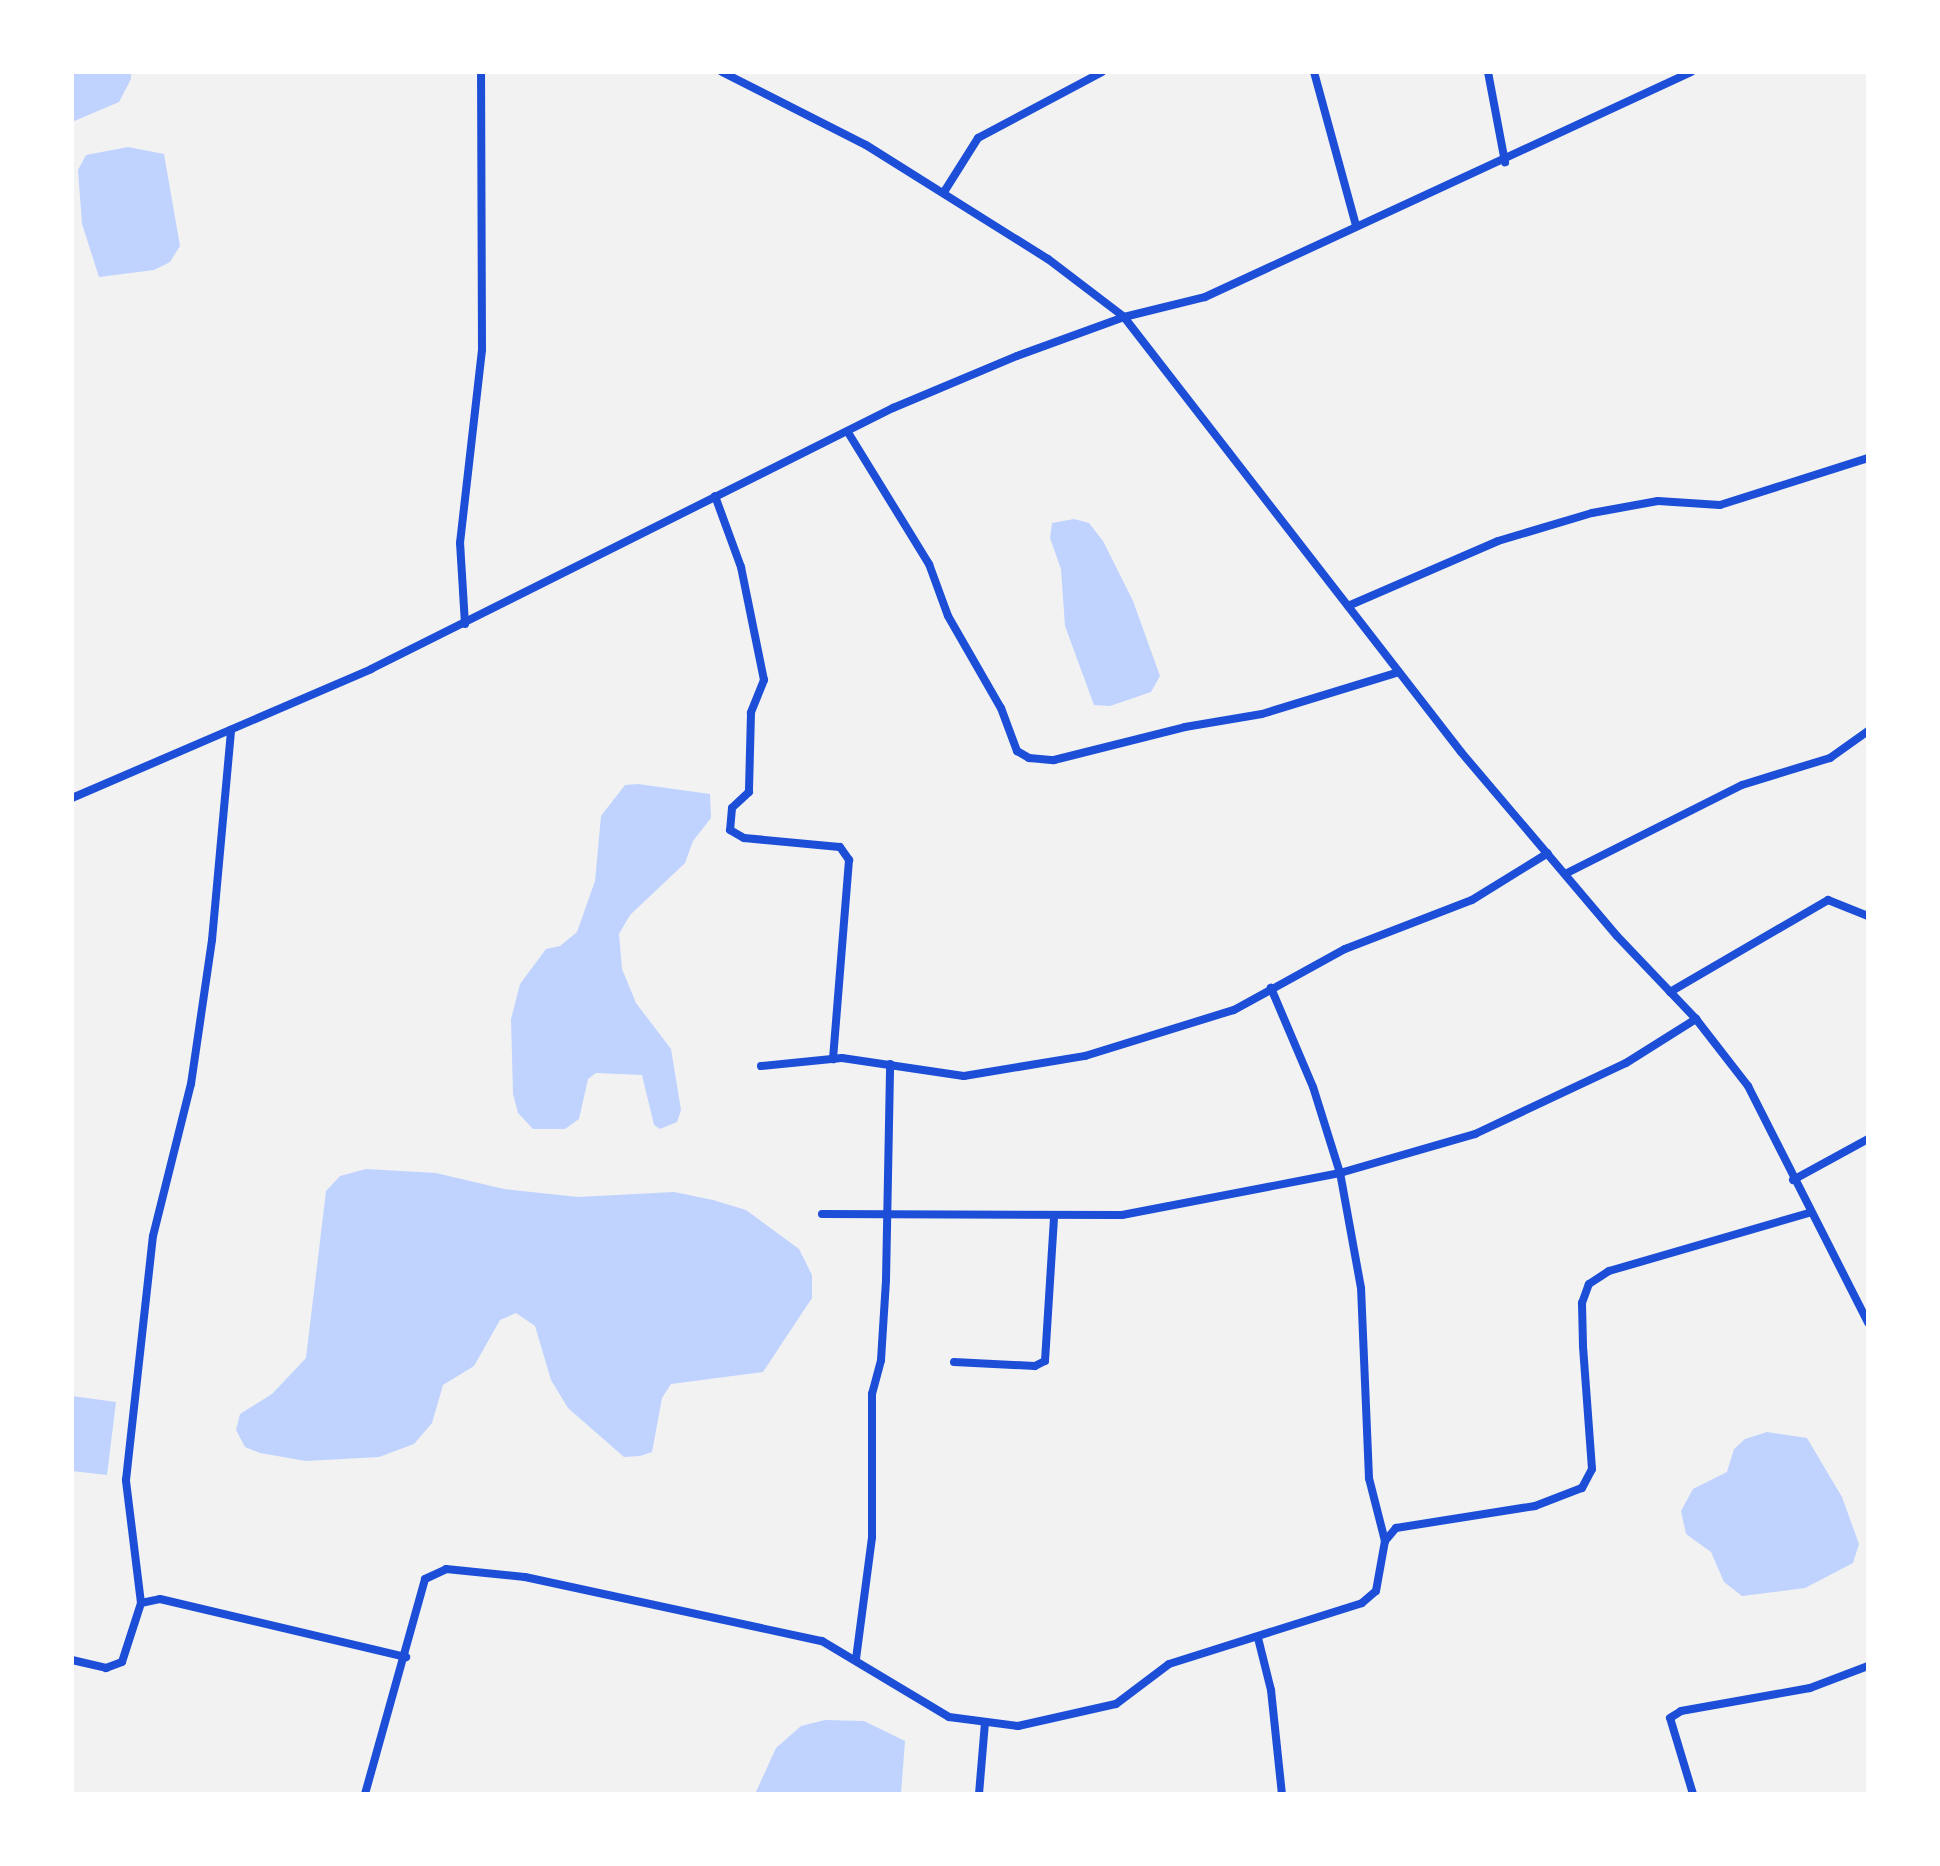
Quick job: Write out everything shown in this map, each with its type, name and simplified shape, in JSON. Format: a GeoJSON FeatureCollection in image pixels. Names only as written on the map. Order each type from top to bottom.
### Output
{"type":"FeatureCollection","features":[{"type":"Feature","properties":{"kind":"street"},"geometry":{"type":"LineString","coordinates":[[465,624],[460,543],[482,350],[481,72]]}},
{"type":"Feature","properties":{"kind":"street"},"geometry":{"type":"LineString","coordinates":[[722,72],[823,121],[944,192],[1048,259],[1124,317],[1399,672],[1565,874],[1696,1019],[1748,1086],[1809,1213],[1868,1323]]}},
{"type":"Feature","properties":{"kind":"street"},"geometry":{"type":"LineString","coordinates":[[944,192],[978,138],[1102,72]]}},
{"type":"Feature","properties":{"kind":"street"},"geometry":{"type":"LineString","coordinates":[[1314,72],[1356,226]]}},
{"type":"Feature","properties":{"kind":"street"},"geometry":{"type":"LineString","coordinates":[[1488,72],[1505,162]]}},
{"type":"Feature","properties":{"kind":"street"},"geometry":{"type":"LineString","coordinates":[[72,798],[465,624],[715,496],[849,434],[893,408],[1003,361],[1124,317],[1205,297],[1356,226],[1505,162],[1691,72]]}},
{"type":"Feature","properties":{"kind":"street"},"geometry":{"type":"LineString","coordinates":[[849,434],[929,564],[948,616],[1001,708],[1017,751],[1029,758],[1067,758],[1185,727],[1262,714],[1399,672]]}},
{"type":"Feature","properties":{"kind":"street"},"geometry":{"type":"LineString","coordinates":[[1348,606],[1498,541],[1592,513],[1658,501],[1720,505],[1868,458]]}},
{"type":"Feature","properties":{"kind":"street"},"geometry":{"type":"LineString","coordinates":[[715,496],[741,567],[764,680],[751,713],[749,792],[732,808],[730,830],[744,838],[840,847],[849,860],[833,1059]]}},
{"type":"Feature","properties":{"kind":"street"},"geometry":{"type":"LineString","coordinates":[[72,1660],[106,1668],[122,1662],[141,1603],[126,1480],[153,1236],[191,1084],[210,955],[231,730]]}},
{"type":"Feature","properties":{"kind":"street"},"geometry":{"type":"LineString","coordinates":[[1565,874],[1742,785],[1830,758],[1868,731]]}},
{"type":"Feature","properties":{"kind":"street"},"geometry":{"type":"LineString","coordinates":[[761,1066],[833,1059],[964,1076],[1044,1065],[1234,1010],[1345,949],[1472,900],[1548,853]]}},
{"type":"Feature","properties":{"kind":"street"},"geometry":{"type":"LineString","coordinates":[[1670,992],[1828,900],[1868,916]]}},
{"type":"Feature","properties":{"kind":"street"},"geometry":{"type":"LineString","coordinates":[[365,1794],[406,1657],[425,1579],[446,1569],[525,1577],[822,1641],[949,1717],[1018,1726],[1095,1711],[1134,1694],[1147,1677],[1169,1664],[1362,1603],[1376,1591],[1385,1541],[1369,1478],[1361,1288],[1340,1173],[1313,1087],[1271,988]]}},
{"type":"Feature","properties":{"kind":"street"},"geometry":{"type":"LineString","coordinates":[[822,1214],[1054,1219],[1172,1209],[1340,1173],[1475,1134],[1626,1063],[1696,1019]]}},
{"type":"Feature","properties":{"kind":"street"},"geometry":{"type":"LineString","coordinates":[[856,1659],[872,1537],[872,1394],[881,1360],[890,1064]]}},
{"type":"Feature","properties":{"kind":"street"},"geometry":{"type":"LineString","coordinates":[[1793,1180],[1868,1139]]}},
{"type":"Feature","properties":{"kind":"street"},"geometry":{"type":"LineString","coordinates":[[1385,1541],[1396,1528],[1421,1520],[1535,1506],[1582,1488],[1592,1469],[1582,1303],[1589,1284],[1609,1271],[1809,1213]]}},
{"type":"Feature","properties":{"kind":"street"},"geometry":{"type":"LineString","coordinates":[[954,1362],[1035,1366],[1045,1361],[1054,1219]]}},
{"type":"Feature","properties":{"kind":"street"},"geometry":{"type":"LineString","coordinates":[[141,1603],[160,1599],[213,1607],[406,1657]]}},
{"type":"Feature","properties":{"kind":"street"},"geometry":{"type":"LineString","coordinates":[[1258,1638],[1271,1690],[1282,1794]]}},
{"type":"Feature","properties":{"kind":"street"},"geometry":{"type":"LineString","coordinates":[[1693,1794],[1670,1718],[1681,1711],[1810,1688],[1868,1666]]}},
{"type":"Feature","properties":{"kind":"street"},"geometry":{"type":"LineString","coordinates":[[979,1794],[985,1723]]}},
{"type":"Feature","properties":{"kind":"water"},"geometry":{"type":"Polygon","coordinates":[[[72,72],[131,72],[131,79],[119,102],[72,122],[72,72]]]}},
{"type":"Feature","properties":{"kind":"water"},"geometry":{"type":"Polygon","coordinates":[[[128,147],[164,154],[180,246],[170,262],[154,270],[99,277],[82,224],[78,170],[86,155],[128,147]]]}},
{"type":"Feature","properties":{"kind":"water"},"geometry":{"type":"Polygon","coordinates":[[[1074,519],[1089,523],[1103,541],[1133,601],[1160,676],[1151,692],[1110,706],[1094,705],[1065,626],[1061,569],[1050,538],[1052,523],[1074,519]]]}},
{"type":"Feature","properties":{"kind":"water"},"geometry":{"type":"Polygon","coordinates":[[[625,785],[710,794],[711,818],[693,841],[685,863],[630,915],[619,934],[622,969],[636,1003],[671,1049],[681,1110],[677,1122],[660,1129],[654,1125],[642,1075],[596,1073],[588,1079],[579,1119],[565,1129],[533,1129],[518,1113],[513,1094],[511,1019],[520,984],[546,949],[560,946],[577,932],[595,881],[601,816],[625,785]]]}},
{"type":"Feature","properties":{"kind":"water"},"geometry":{"type":"Polygon","coordinates":[[[366,1169],[436,1173],[504,1189],[578,1197],[674,1192],[713,1200],[746,1210],[799,1249],[812,1275],[812,1298],[763,1372],[671,1384],[662,1398],[652,1452],[640,1456],[624,1457],[568,1408],[551,1380],[535,1326],[516,1313],[500,1320],[474,1366],[443,1385],[432,1423],[414,1444],[379,1457],[306,1461],[260,1453],[245,1447],[236,1430],[240,1414],[272,1394],[306,1358],[326,1191],[340,1176],[366,1169]]]}},
{"type":"Feature","properties":{"kind":"water"},"geometry":{"type":"Polygon","coordinates":[[[72,1396],[116,1402],[107,1475],[72,1471],[72,1396]]]}},
{"type":"Feature","properties":{"kind":"water"},"geometry":{"type":"Polygon","coordinates":[[[1767,1432],[1807,1438],[1842,1497],[1859,1544],[1853,1563],[1805,1588],[1742,1596],[1724,1582],[1711,1552],[1686,1534],[1681,1511],[1693,1489],[1727,1472],[1734,1449],[1745,1439],[1767,1432]]]}},
{"type":"Feature","properties":{"kind":"water"},"geometry":{"type":"Polygon","coordinates":[[[825,1720],[864,1721],[905,1741],[901,1794],[755,1794],[776,1748],[801,1726],[825,1720]]]}}]}
